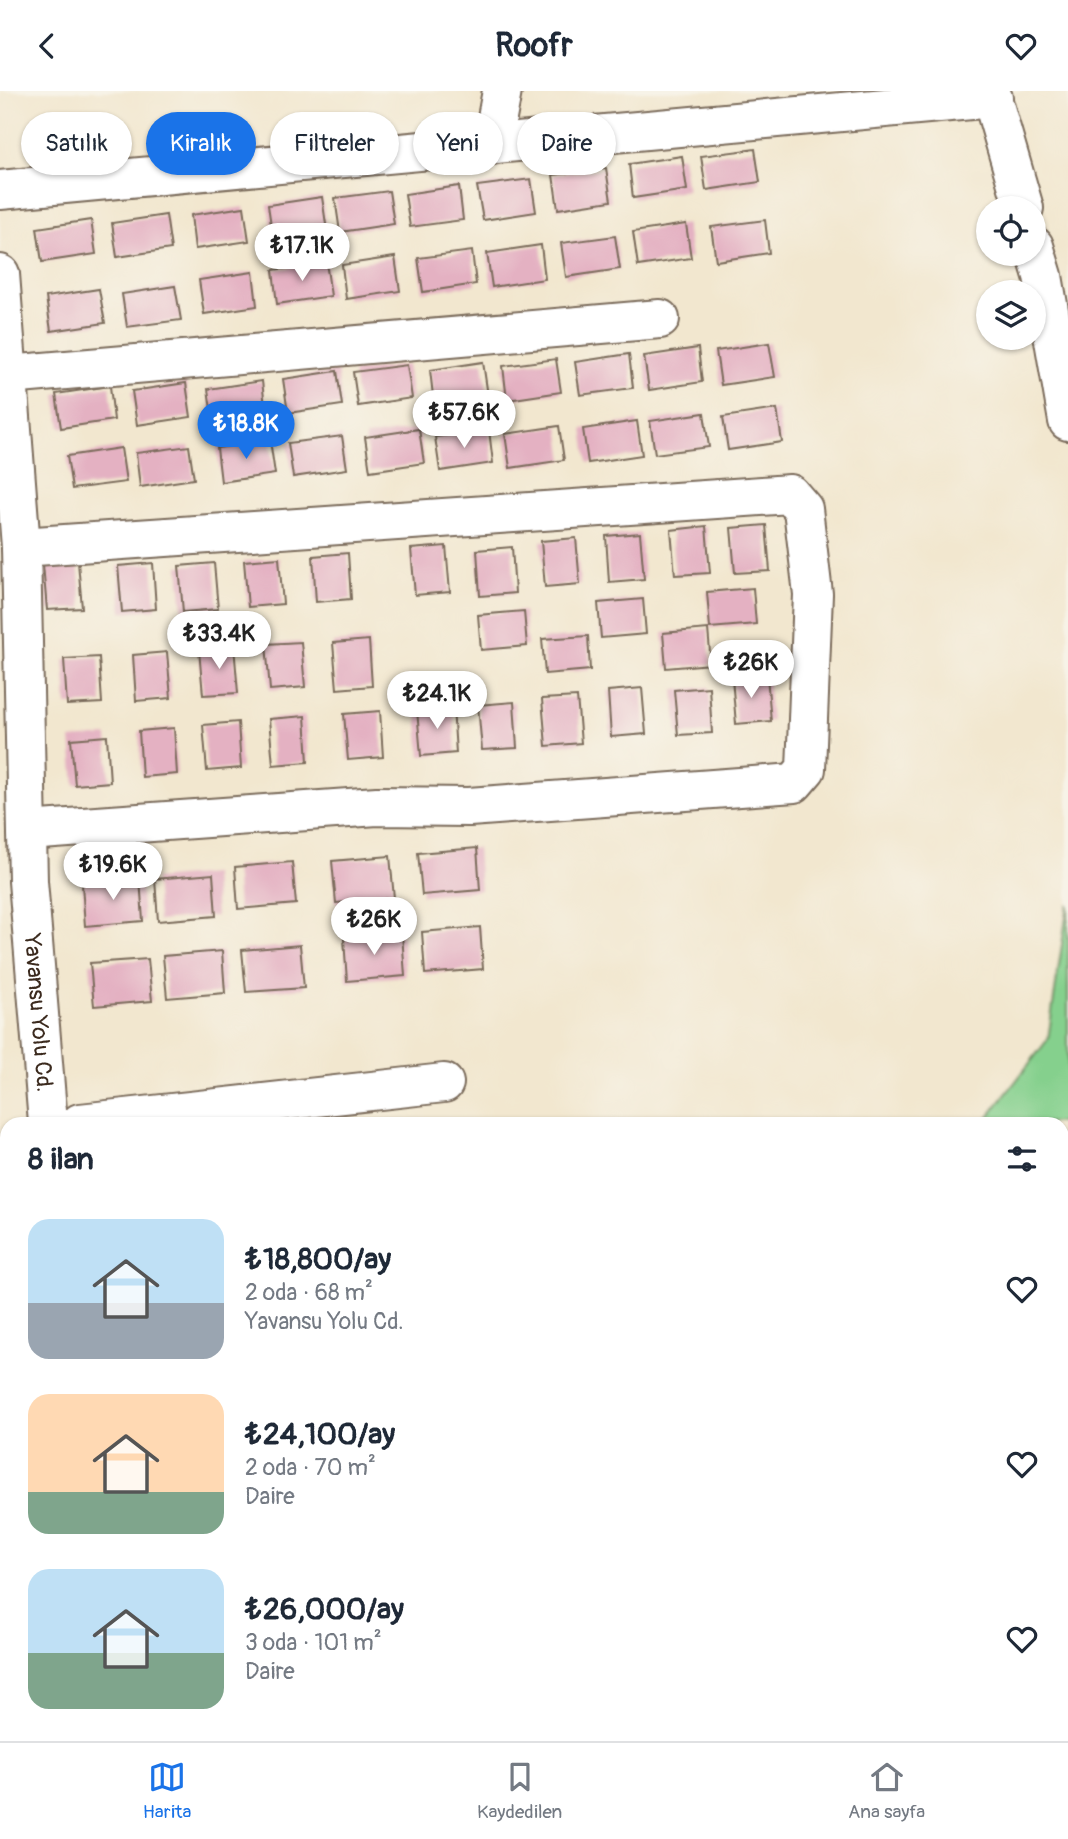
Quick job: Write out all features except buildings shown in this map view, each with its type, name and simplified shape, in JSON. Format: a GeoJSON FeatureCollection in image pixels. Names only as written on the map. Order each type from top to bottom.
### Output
{"type":"FeatureCollection","features":[{"type":"Feature","properties":{"kind":"street"},"geometry":{"type":"LineString","coordinates":[[498,112],[502,91]]}},
{"type":"Feature","properties":{"kind":"street"},"geometry":{"type":"LineString","coordinates":[[503,144],[992,95],[1021,196]]}},
{"type":"Feature","properties":{"kind":"street"},"geometry":{"type":"LineString","coordinates":[[0,190],[413,152]]}},
{"type":"Feature","properties":{"kind":"street"},"geometry":{"type":"LineString","coordinates":[[1040,266],[1068,421]]}},
{"type":"Feature","properties":{"kind":"street","name":"Yavansu Yolu Cd."},"geometry":{"type":"LineString","coordinates":[[0,274],[21,547],[27,831],[15,918],[47,1117]]}},
{"type":"Feature","properties":{"kind":"street"},"geometry":{"type":"LineString","coordinates":[[8,375],[660,319]]}},
{"type":"Feature","properties":{"kind":"street"},"geometry":{"type":"LineString","coordinates":[[21,547],[790,494],[803,509],[813,594],[806,769],[794,783],[469,807],[377,807],[27,831]]}},
{"type":"Feature","properties":{"kind":"street"},"geometry":{"type":"LineString","coordinates":[[134,1117],[444,1083]]}},
{"type":"Feature","properties":{"kind":"green space"},"geometry":{"type":"Polygon","coordinates":[[[1068,904],[1068,1117],[989,1117],[1048,1039],[1068,904]]]}}]}
